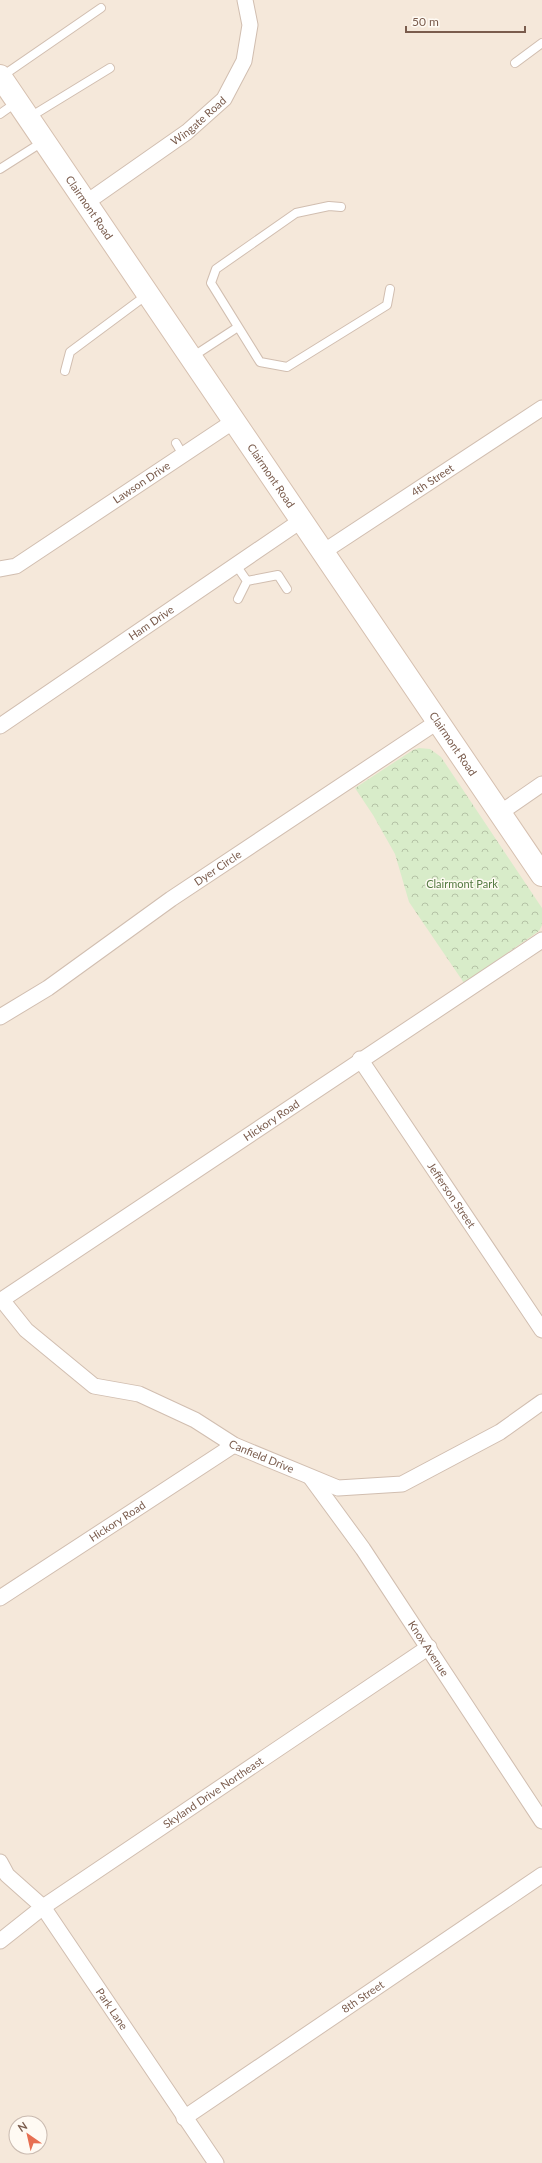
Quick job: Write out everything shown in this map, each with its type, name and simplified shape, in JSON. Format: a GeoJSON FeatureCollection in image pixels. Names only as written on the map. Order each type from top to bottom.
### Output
{"type":"FeatureCollection","features":[{"type":"Feature","properties":{"kind":"main road","name":"Clairmont Road"},"geometry":{"type":"LineString","coordinates":[[0,77],[24,109],[234,422],[542,875]]}},
{"type":"Feature","properties":{"kind":"street","name":"Wingate Road"},"geometry":{"type":"LineString","coordinates":[[86,202],[187,132],[224,99],[244,62],[250,25],[245,0]]}},
{"type":"Feature","properties":{"kind":"street","name":"4th Street"},"geometry":{"type":"LineString","coordinates":[[323,552],[542,408]]}},
{"type":"Feature","properties":{"kind":"street","name":"Lawson Drive"},"geometry":{"type":"LineString","coordinates":[[0,569],[16,566],[50,544],[180,449],[234,422]]}},
{"type":"Feature","properties":{"kind":"street","name":"Ham Drive"},"geometry":{"type":"LineString","coordinates":[[0,726],[302,520]]}},
{"type":"Feature","properties":{"kind":"street","name":"Dyer Circle"},"geometry":{"type":"LineString","coordinates":[[0,1017],[48,988],[172,900],[437,722]]}},
{"type":"Feature","properties":{"kind":"street"},"geometry":{"type":"LineString","coordinates":[[500,813],[542,784]]}},
{"type":"Feature","properties":{"kind":"street","name":"Hickory Road"},"geometry":{"type":"LineString","coordinates":[[1,1300],[542,940]]}},
{"type":"Feature","properties":{"kind":"street","name":"Jefferson Street"},"geometry":{"type":"LineString","coordinates":[[360,1060],[542,1330]]}},
{"type":"Feature","properties":{"kind":"street","name":"Canfield Drive"},"geometry":{"type":"LineString","coordinates":[[1,1300],[26,1330],[94,1386],[139,1394],[195,1420],[234,1445],[338,1488],[402,1484],[500,1432],[542,1402]]}},
{"type":"Feature","properties":{"kind":"street","name":"Hickory Road"},"geometry":{"type":"LineString","coordinates":[[0,1602],[234,1445]]}},
{"type":"Feature","properties":{"kind":"street","name":"Knox Avenue"},"geometry":{"type":"LineString","coordinates":[[311,1478],[363,1549],[429,1647],[542,1821]]}},
{"type":"Feature","properties":{"kind":"street","name":"Skyland Drive Northeast"},"geometry":{"type":"LineString","coordinates":[[0,1941],[43,1907],[429,1647]]}},
{"type":"Feature","properties":{"kind":"street","name":"Park Lane"},"geometry":{"type":"LineString","coordinates":[[0,1862],[7,1875],[43,1907],[184,2118],[216,2163]]}},
{"type":"Feature","properties":{"kind":"street","name":"8th Street"},"geometry":{"type":"LineString","coordinates":[[184,2118],[542,1875]]}},
{"type":"Feature","properties":{"kind":"lane"},"geometry":{"type":"LineString","coordinates":[[0,77],[101,8]]}},
{"type":"Feature","properties":{"kind":"lane"},"geometry":{"type":"LineString","coordinates":[[515,63],[542,42]]}},
{"type":"Feature","properties":{"kind":"lane"},"geometry":{"type":"LineString","coordinates":[[0,114],[24,109],[110,68]]}},
{"type":"Feature","properties":{"kind":"lane"},"geometry":{"type":"LineString","coordinates":[[0,169],[44,140]]}},
{"type":"Feature","properties":{"kind":"lane"},"geometry":{"type":"LineString","coordinates":[[341,207],[329,206],[296,213],[216,269],[211,283],[260,362],[287,367],[387,305],[390,289]]}},
{"type":"Feature","properties":{"kind":"lane"},"geometry":{"type":"LineString","coordinates":[[64,371],[70,352],[149,294]]}},
{"type":"Feature","properties":{"kind":"lane"},"geometry":{"type":"LineString","coordinates":[[191,357],[238,327]]}},
{"type":"Feature","properties":{"kind":"lane"},"geometry":{"type":"LineString","coordinates":[[236,565],[247,581]]}},
{"type":"Feature","properties":{"kind":"lane"},"geometry":{"type":"LineString","coordinates":[[247,581],[278,575],[287,589]]}},
{"type":"Feature","properties":{"kind":"lane"},"geometry":{"type":"LineString","coordinates":[[238,599],[247,581]]}},
{"type":"Feature","properties":{"kind":"shaded area"},"geometry":{"type":"Polygon","coordinates":[[[0,0],[542,0],[542,2163],[0,2163],[0,0]]]}},
{"type":"Feature","properties":{"kind":"green space","name":"Clairmont Park"},"geometry":{"type":"Polygon","coordinates":[[[419,748],[430,749],[441,757],[542,908],[542,925],[539,931],[464,983],[409,902],[395,854],[373,815],[355,788],[413,750],[419,748]]]}}]}
